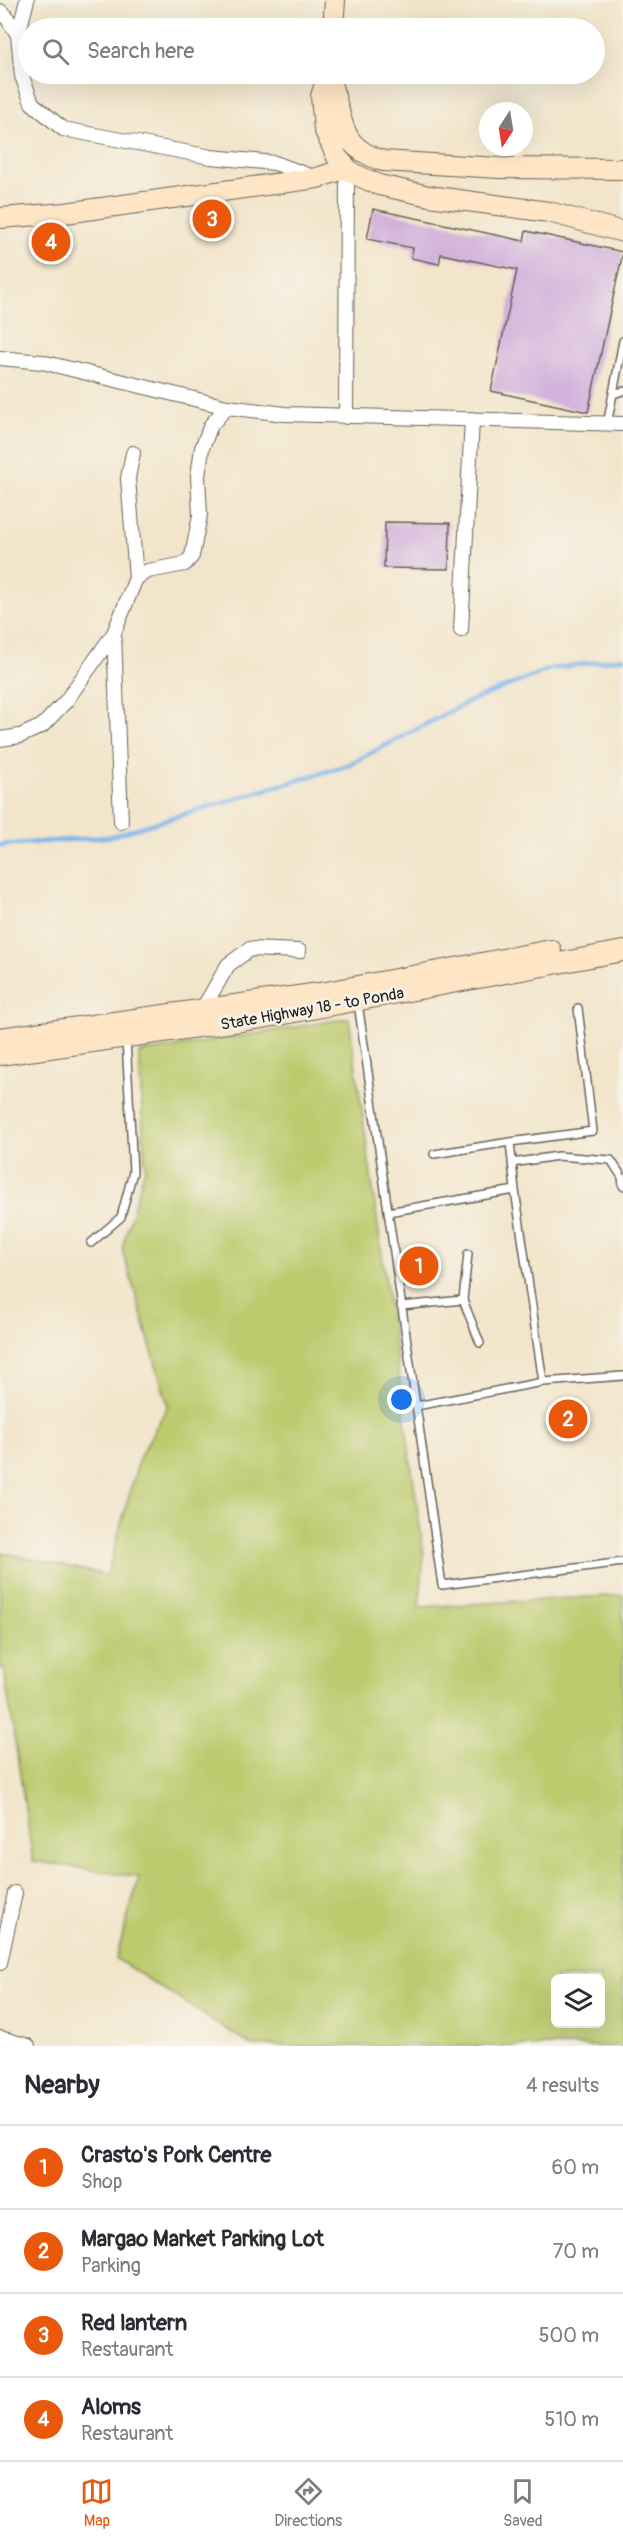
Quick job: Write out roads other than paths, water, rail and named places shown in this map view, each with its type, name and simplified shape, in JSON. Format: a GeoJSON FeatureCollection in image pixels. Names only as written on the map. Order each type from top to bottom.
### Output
{"type":"FeatureCollection","features":[{"type":"Feature","properties":{"kind":"main road"},"geometry":{"type":"LineString","coordinates":[[334,18],[335,0]]}},
{"type":"Feature","properties":{"kind":"main road"},"geometry":{"type":"LineString","coordinates":[[325,84],[321,96],[324,129],[337,157],[352,173],[379,185],[429,196],[549,212],[618,226]]}},
{"type":"Feature","properties":{"kind":"main road"},"geometry":{"type":"LineString","coordinates":[[332,84],[337,97],[344,132],[353,145],[366,155],[383,161],[499,168],[614,169],[623,184]]}},
{"type":"Feature","properties":{"kind":"main road"},"geometry":{"type":"LineString","coordinates":[[0,218],[64,213],[317,178],[347,168]]}},
{"type":"Feature","properties":{"kind":"main road","name":"State Highway 18 - to Ponda"},"geometry":{"type":"LineString","coordinates":[[0,1055],[126,1037],[356,994],[623,939]]}},
{"type":"Feature","properties":{"kind":"main road","name":"State Highway 18 - to Ponda"},"geometry":{"type":"LineString","coordinates":[[0,1038],[202,1010],[356,994],[623,951]]}},
{"type":"Feature","properties":{"kind":"street"},"geometry":{"type":"LineString","coordinates":[[22,18],[27,0]]}},
{"type":"Feature","properties":{"kind":"street"},"geometry":{"type":"LineString","coordinates":[[0,11],[18,35]]}},
{"type":"Feature","properties":{"kind":"street"},"geometry":{"type":"LineString","coordinates":[[25,84],[33,103],[63,129],[211,157],[275,163],[317,178]]}},
{"type":"Feature","properties":{"kind":"street"},"geometry":{"type":"LineString","coordinates":[[346,417],[347,168]]}},
{"type":"Feature","properties":{"kind":"street"},"geometry":{"type":"LineString","coordinates":[[0,357],[42,362],[227,407],[285,414],[623,424]]}},
{"type":"Feature","properties":{"kind":"street"},"geometry":{"type":"LineString","coordinates":[[136,578],[148,571],[185,564],[192,556],[200,515],[198,477],[202,448],[211,425],[227,407]]}},
{"type":"Feature","properties":{"kind":"street"},"geometry":{"type":"LineString","coordinates":[[461,630],[472,419]]}},
{"type":"Feature","properties":{"kind":"street"},"geometry":{"type":"LineString","coordinates":[[0,739],[20,736],[42,726],[66,701],[114,633],[136,578],[128,478],[134,453]]}},
{"type":"Feature","properties":{"kind":"street"},"geometry":{"type":"LineString","coordinates":[[114,633],[121,822]]}},
{"type":"Feature","properties":{"kind":"street"},"geometry":{"type":"LineString","coordinates":[[202,1010],[228,964],[250,950],[299,951]]}},
{"type":"Feature","properties":{"kind":"street"},"geometry":{"type":"LineString","coordinates":[[0,1963],[15,1893]]}},
{"type":"Feature","properties":{"kind":"street"},"geometry":{"type":"LineString","coordinates":[[0,2038],[28,2046]]}},
{"type":"Feature","properties":{"kind":"lane"},"geometry":{"type":"LineString","coordinates":[[607,424],[623,341]]}},
{"type":"Feature","properties":{"kind":"lane"},"geometry":{"type":"LineString","coordinates":[[613,394],[623,391]]}},
{"type":"Feature","properties":{"kind":"lane"},"geometry":{"type":"LineString","coordinates":[[356,994],[442,1585],[623,1562]]}},
{"type":"Feature","properties":{"kind":"lane"},"geometry":{"type":"LineString","coordinates":[[434,1154],[593,1131],[578,1008]]}},
{"type":"Feature","properties":{"kind":"lane"},"geometry":{"type":"LineString","coordinates":[[91,1243],[122,1217],[133,1172],[126,1037]]}},
{"type":"Feature","properties":{"kind":"lane"},"geometry":{"type":"LineString","coordinates":[[510,1142],[543,1382]]}},
{"type":"Feature","properties":{"kind":"lane"},"geometry":{"type":"LineString","coordinates":[[512,1163],[558,1156],[611,1160],[622,1177],[623,1186]]}},
{"type":"Feature","properties":{"kind":"lane"},"geometry":{"type":"LineString","coordinates":[[388,1212],[515,1190]]}},
{"type":"Feature","properties":{"kind":"lane"},"geometry":{"type":"LineString","coordinates":[[468,1254],[463,1300],[480,1343]]}},
{"type":"Feature","properties":{"kind":"lane"},"geometry":{"type":"LineString","coordinates":[[401,1306],[463,1300]]}},
{"type":"Feature","properties":{"kind":"lane"},"geometry":{"type":"LineString","coordinates":[[416,1406],[543,1382],[623,1376]]}},
{"type":"Feature","properties":{"kind":"waterway"},"geometry":{"type":"LineString","coordinates":[[0,845],[108,837],[348,765],[466,703],[550,669],[623,658]]}},
{"type":"Feature","properties":{"kind":"place","name":"Red lantern"},"geometry":{"type":"Point","coordinates":[212,219]}},
{"type":"Feature","properties":{"kind":"place","name":"Aloms"},"geometry":{"type":"Point","coordinates":[51,242]}},
{"type":"Feature","properties":{"kind":"place","name":"Crasto's Pork Centre"},"geometry":{"type":"Point","coordinates":[419,1266]}},
{"type":"Feature","properties":{"kind":"place","name":"Margao Market Parking Lot"},"geometry":{"type":"Point","coordinates":[568,1419]}}]}
